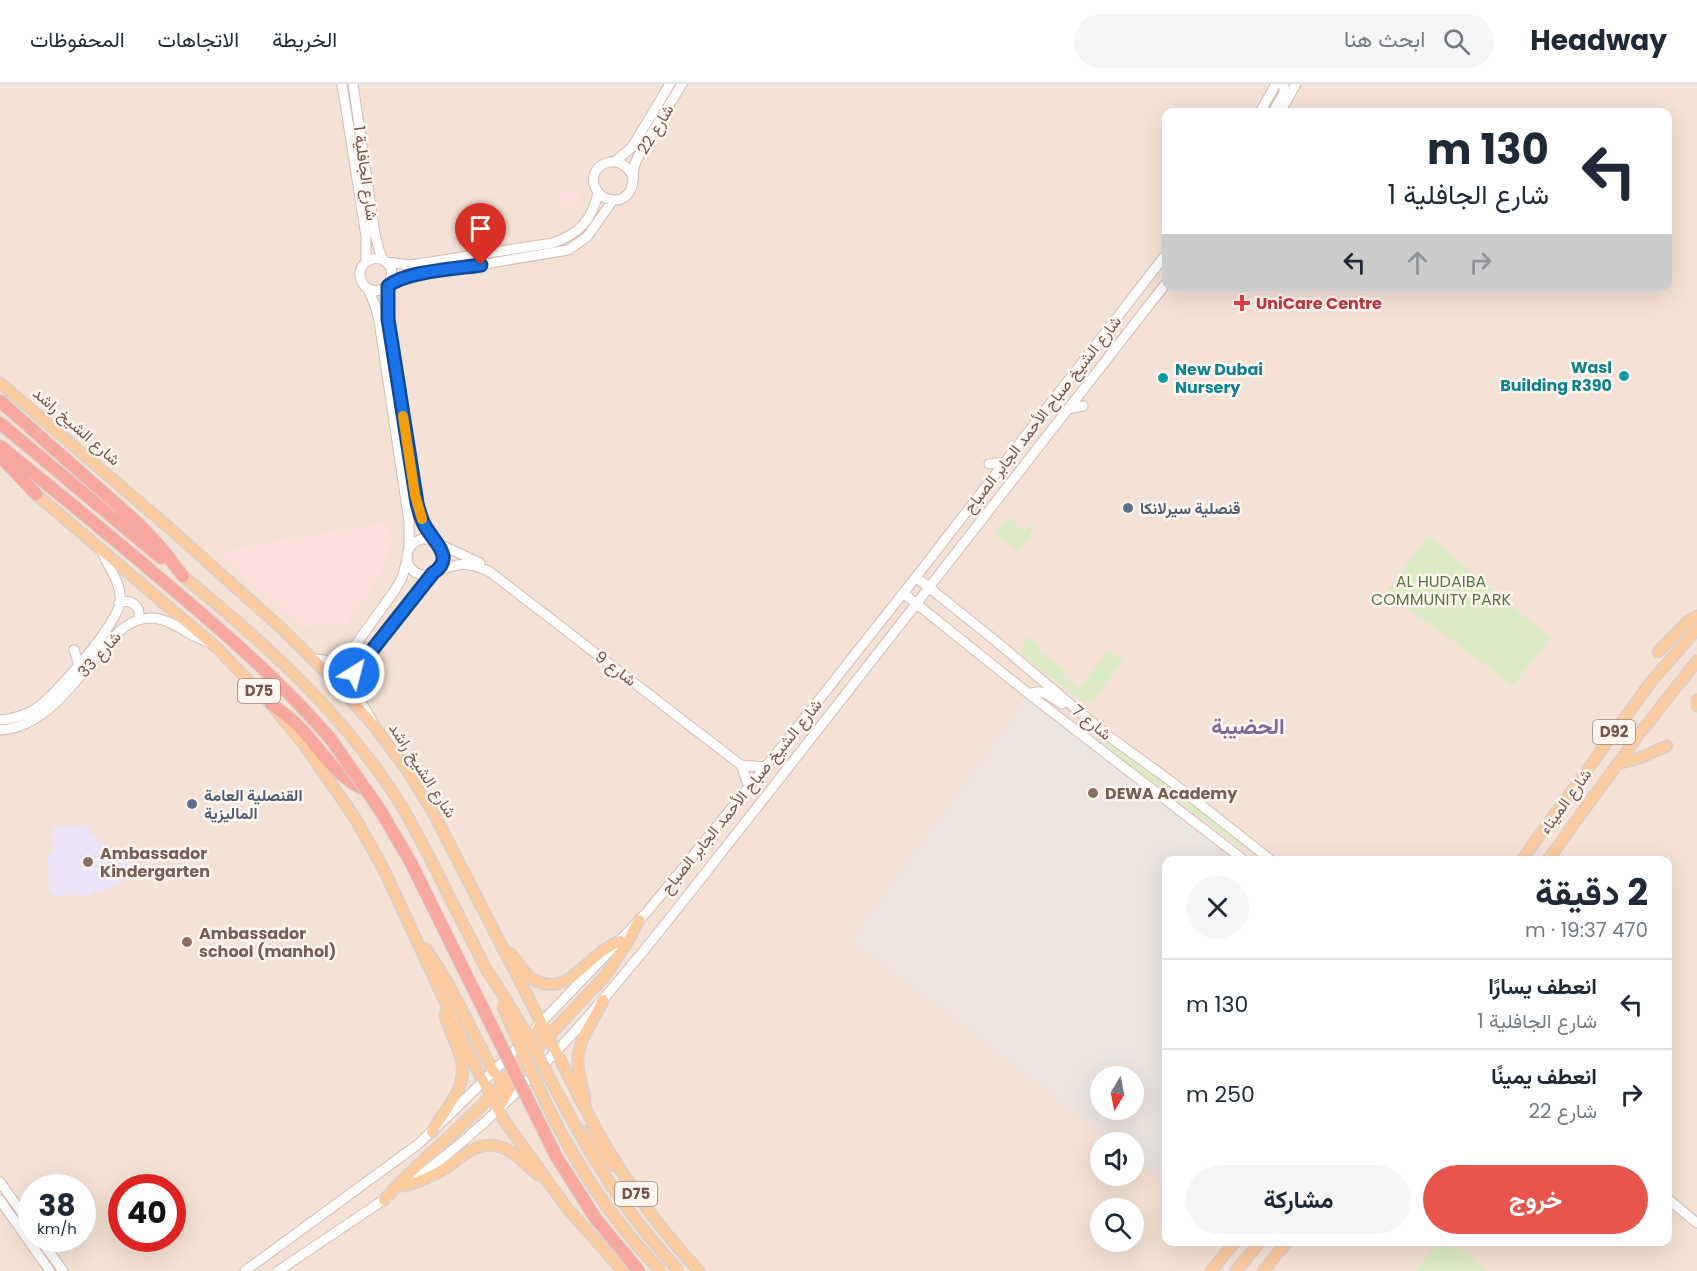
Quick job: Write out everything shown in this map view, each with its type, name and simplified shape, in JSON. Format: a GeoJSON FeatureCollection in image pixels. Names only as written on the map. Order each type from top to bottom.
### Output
{"type":"FeatureCollection","features":[{"type":"Feature","properties":{"kind":"highway"},"geometry":{"type":"LineString","coordinates":[[0,401],[139,524],[183,576]]}},
{"type":"Feature","properties":{"kind":"highway"},"geometry":{"type":"LineString","coordinates":[[0,423],[183,576]]}},
{"type":"Feature","properties":{"kind":"highway"},"geometry":{"type":"LineString","coordinates":[[0,446],[172,588],[260,666],[330,738],[395,836],[426,891],[556,1156],[596,1219],[639,1271]]}},
{"type":"Feature","properties":{"kind":"highway"},"geometry":{"type":"LineString","coordinates":[[0,456],[36,494]]}},
{"type":"Feature","properties":{"kind":"highway"},"geometry":{"type":"LineString","coordinates":[[271,704],[284,712],[302,730],[347,780],[366,790]]}},
{"type":"Feature","properties":{"kind":"main road","name":"شارع الجافلية 1"},"geometry":{"type":"LineString","coordinates":[[342,84],[366,236],[366,262]]}},
{"type":"Feature","properties":{"kind":"main road","name":"شارع الجافلية 1"},"geometry":{"type":"LineString","coordinates":[[353,84],[375,234],[379,250],[385,261]]}},
{"type":"Feature","properties":{"kind":"main road","name":"شارع 22"},"geometry":{"type":"LineString","coordinates":[[616,161],[632,147],[670,84]]}},
{"type":"Feature","properties":{"kind":"main road","name":"شارع 22"},"geometry":{"type":"LineString","coordinates":[[632,175],[640,152],[682,84]]}},
{"type":"Feature","properties":{"kind":"main road"},"geometry":{"type":"LineString","coordinates":[[1262,108],[1276,84]]}},
{"type":"Feature","properties":{"kind":"main road"},"geometry":{"type":"LineString","coordinates":[[1275,108],[1284,93],[1284,84]]}},
{"type":"Feature","properties":{"kind":"main road"},"geometry":{"type":"LineString","coordinates":[[1282,108],[1296,84]]}},
{"type":"Feature","properties":{"kind":"main road"},"geometry":{"type":"LineString","coordinates":[[608,162],[623,163],[632,175],[633,182],[628,194],[622,198],[613,200],[605,198],[598,193],[595,186],[596,171],[608,162]]}},
{"type":"Feature","properties":{"kind":"main road"},"geometry":{"type":"LineString","coordinates":[[313,659],[335,661],[349,654],[402,578],[409,548],[409,522],[378,321],[375,305],[360,278],[361,268],[366,262],[375,259],[410,265],[553,243],[566,239],[587,221],[598,193]]}},
{"type":"Feature","properties":{"kind":"main road"},"geometry":{"type":"LineString","coordinates":[[368,289],[378,291],[407,277],[568,249],[587,237],[613,200]]}},
{"type":"Feature","properties":{"kind":"main road","name":"شارع الشيخ صباح الأحمد الجابر الصباح"},"geometry":{"type":"LineString","coordinates":[[541,1023],[639,920],[766,767],[1162,259]]}},
{"type":"Feature","properties":{"kind":"main road"},"geometry":{"type":"LineString","coordinates":[[374,726],[369,713],[353,690],[354,673],[441,566],[443,559],[442,551],[422,519],[415,495],[388,319],[388,286],[392,272],[385,261]]}},
{"type":"Feature","properties":{"kind":"main road","name":"شارع الشيخ صباح الأحمد الجابر الصباح"},"geometry":{"type":"LineString","coordinates":[[278,1271],[405,1186],[444,1156],[523,1085],[603,1000],[698,883],[1162,288]]}},
{"type":"Feature","properties":{"kind":"main road","name":"شارع الشيخ راشد"},"geometry":{"type":"LineString","coordinates":[[0,382],[198,554],[313,659],[374,726],[407,770],[434,814],[585,1108],[622,1173],[660,1227],[699,1271]]}},
{"type":"Feature","properties":{"kind":"main road"},"geometry":{"type":"LineString","coordinates":[[1068,409],[1083,406]]}},
{"type":"Feature","properties":{"kind":"main road"},"geometry":{"type":"LineString","coordinates":[[989,464],[1005,462]]}},
{"type":"Feature","properties":{"kind":"main road","name":"D75"},"geometry":{"type":"LineString","coordinates":[[0,463],[237,668],[271,704],[317,762],[355,818],[384,870],[490,1096],[518,1141],[567,1208],[623,1271]]}},
{"type":"Feature","properties":{"kind":"main road"},"geometry":{"type":"LineString","coordinates":[[409,548],[421,539],[437,543]]}},
{"type":"Feature","properties":{"kind":"main road","name":"شارع 9"},"geometry":{"type":"LineString","coordinates":[[437,543],[485,566],[490,572]]}},
{"type":"Feature","properties":{"kind":"main road"},"geometry":{"type":"LineString","coordinates":[[102,551],[118,584],[120,603],[135,604],[140,613],[138,620]]}},
{"type":"Feature","properties":{"kind":"main road"},"geometry":{"type":"LineString","coordinates":[[407,560],[410,568],[417,573],[424,575],[434,573]]}},
{"type":"Feature","properties":{"kind":"main road","name":"شارع 9"},"geometry":{"type":"LineString","coordinates":[[434,573],[464,564],[481,567],[490,572],[741,765]]}},
{"type":"Feature","properties":{"kind":"main road"},"geometry":{"type":"LineString","coordinates":[[183,576],[264,644],[343,725],[382,777],[407,815],[487,971],[542,1094],[569,1147],[610,1210],[660,1271]]}},
{"type":"Feature","properties":{"kind":"main road","name":"شارع 7"},"geometry":{"type":"LineString","coordinates":[[916,577],[1107,735],[1172,782],[1266,856]]}},
{"type":"Feature","properties":{"kind":"main road","name":"شارع 7"},"geometry":{"type":"LineString","coordinates":[[903,593],[1239,856]]}},
{"type":"Feature","properties":{"kind":"main road","name":"شارع 33"},"geometry":{"type":"LineString","coordinates":[[0,720],[21,716],[45,701],[79,664],[112,622],[120,603]]}},
{"type":"Feature","properties":{"kind":"main road"},"geometry":{"type":"LineString","coordinates":[[1658,652],[1687,622],[1697,616]]}},
{"type":"Feature","properties":{"kind":"main road","name":"شارع 33"},"geometry":{"type":"LineString","coordinates":[[0,730],[23,726],[43,715],[79,678],[118,631],[126,625],[151,618],[164,620],[194,637],[209,642]]}},
{"type":"Feature","properties":{"kind":"main road","name":"شارع الميناء"},"geometry":{"type":"LineString","coordinates":[[1525,856],[1650,683],[1697,629]]}},
{"type":"Feature","properties":{"kind":"main road"},"geometry":{"type":"LineString","coordinates":[[74,650],[79,664]]}},
{"type":"Feature","properties":{"kind":"main road","name":"شارع الميناء"},"geometry":{"type":"LineString","coordinates":[[1551,856],[1640,733],[1697,661]]}},
{"type":"Feature","properties":{"kind":"main road"},"geometry":{"type":"LineString","coordinates":[[1029,694],[1037,691],[1044,692],[1061,703],[1071,704]]}},
{"type":"Feature","properties":{"kind":"main road"},"geometry":{"type":"LineString","coordinates":[[1696,706],[1697,700]]}},
{"type":"Feature","properties":{"kind":"main road"},"geometry":{"type":"LineString","coordinates":[[1617,765],[1646,756],[1667,746]]}},
{"type":"Feature","properties":{"kind":"main road"},"geometry":{"type":"LineString","coordinates":[[749,787],[741,765],[766,767]]}},
{"type":"Feature","properties":{"kind":"main road"},"geometry":{"type":"LineString","coordinates":[[244,1271],[253,1267],[385,1170],[432,1132],[493,1071],[548,1036],[605,976],[639,920]]}},
{"type":"Feature","properties":{"kind":"main road"},"geometry":{"type":"LineString","coordinates":[[418,940],[445,977],[493,1071],[507,1082],[523,1085]]}},
{"type":"Feature","properties":{"kind":"main road"},"geometry":{"type":"LineString","coordinates":[[502,947],[532,978],[542,983],[552,984],[573,978],[601,952],[620,941]]}},
{"type":"Feature","properties":{"kind":"main road"},"geometry":{"type":"LineString","coordinates":[[487,971],[515,1014],[579,1134],[602,1171],[634,1217],[679,1271]]}},
{"type":"Feature","properties":{"kind":"main road"},"geometry":{"type":"LineString","coordinates":[[585,1108],[585,1094],[578,1069],[578,1054],[603,1000]]}},
{"type":"Feature","properties":{"kind":"main road"},"geometry":{"type":"LineString","coordinates":[[432,1132],[458,1092],[463,1073],[461,1057],[448,1028],[444,1002]]}},
{"type":"Feature","properties":{"kind":"main road"},"geometry":{"type":"LineString","coordinates":[[498,1109],[507,1082],[541,1023]]}},
{"type":"Feature","properties":{"kind":"main road"},"geometry":{"type":"LineString","coordinates":[[526,1049],[543,1064],[591,1142],[605,1159],[622,1173]]}},
{"type":"Feature","properties":{"kind":"main road"},"geometry":{"type":"LineString","coordinates":[[384,1200],[415,1167],[507,1082]]}},
{"type":"Feature","properties":{"kind":"main road"},"geometry":{"type":"LineString","coordinates":[[405,1186],[436,1174],[471,1149],[488,1145],[510,1151],[548,1182]]}},
{"type":"Feature","properties":{"kind":"main road"},"geometry":{"type":"LineString","coordinates":[[0,1182],[18,1207]]}},
{"type":"Feature","properties":{"kind":"main road"},"geometry":{"type":"LineString","coordinates":[[0,1200],[50,1271]]}},
{"type":"Feature","properties":{"kind":"main road"},"geometry":{"type":"LineString","coordinates":[[1672,1202],[1697,1223]]}},
{"type":"Feature","properties":{"kind":"main road"},"geometry":{"type":"LineString","coordinates":[[1211,1271],[1232,1246]]}},
{"type":"Feature","properties":{"kind":"main road"},"geometry":{"type":"LineString","coordinates":[[1236,1271],[1257,1246]]}},
{"type":"Feature","properties":{"kind":"main road"},"geometry":{"type":"LineString","coordinates":[[1263,1271],[1284,1246]]}},
{"type":"Feature","properties":{"kind":"main road"},"geometry":{"type":"LineString","coordinates":[[49,1252],[63,1271]]}},
{"type":"Feature","properties":{"kind":"shaded area"},"geometry":{"type":"Polygon","coordinates":[[[0,84],[1697,84],[1697,1271],[0,1271],[0,84]]]}},
{"type":"Feature","properties":{"kind":"shaded area"},"geometry":{"type":"Polygon","coordinates":[[[578,190],[579,201],[562,212],[560,193],[578,190]]]}},
{"type":"Feature","properties":{"kind":"shaded area"},"geometry":{"type":"Polygon","coordinates":[[[389,522],[390,545],[380,575],[346,624],[303,627],[222,558],[236,548],[389,522]]]}},
{"type":"Feature","properties":{"kind":"shaded area"},"geometry":{"type":"Polygon","coordinates":[[[1029,694],[1235,856],[1162,856],[1162,1180],[1144,1166],[1144,1132],[1100,1132],[850,940],[1029,694]]]}},
{"type":"Feature","properties":{"kind":"shaded area","name":"Ambassador Kindergarten"},"geometry":{"type":"Polygon","coordinates":[[[89,825],[89,832],[137,869],[128,880],[122,876],[123,881],[97,894],[93,887],[93,894],[54,896],[54,892],[49,892],[48,854],[54,854],[53,827],[89,825]]]}},
{"type":"Feature","properties":{"kind":"green space"},"geometry":{"type":"Polygon","coordinates":[[[1009,517],[1024,532],[1032,524],[1035,527],[1019,551],[995,534],[1009,517]]]}},
{"type":"Feature","properties":{"kind":"green space","name":"AL HUDAIBA COMMUNITY PARK"},"geometry":{"type":"Polygon","coordinates":[[[1428,536],[1550,638],[1513,685],[1386,592],[1428,536]]]}},
{"type":"Feature","properties":{"kind":"green space"},"geometry":{"type":"Polygon","coordinates":[[[1025,636],[1039,645],[1040,652],[1067,671],[1063,677],[1079,689],[1108,651],[1123,660],[1093,700],[1081,701],[1022,654],[1025,636]]]}},
{"type":"Feature","properties":{"kind":"green space"},"geometry":{"type":"Polygon","coordinates":[[[1107,740],[1171,784],[1245,843],[1242,848],[1105,747],[1107,740]]]}},
{"type":"Feature","properties":{"kind":"green space"},"geometry":{"type":"Polygon","coordinates":[[[1436,1246],[1457,1246],[1487,1271],[1415,1271],[1436,1246]]]}},
{"type":"Feature","properties":{"kind":"slow traffic"},"geometry":{"type":"LineString","coordinates":[[403,416],[415,495],[422,519]]}},
{"type":"Feature","properties":{"kind":"place","name":"UniCare Centre"},"geometry":{"type":"Point","coordinates":[1242,303]}},
{"type":"Feature","properties":{"kind":"place","name":"Wasl Building R390"},"geometry":{"type":"Point","coordinates":[1624,376]}},
{"type":"Feature","properties":{"kind":"place","name":"New Dubai Nursery"},"geometry":{"type":"Point","coordinates":[1163,378]}},
{"type":"Feature","properties":{"kind":"place","name":"قنصلية سيرلانكا"},"geometry":{"type":"Point","coordinates":[1128,508]}},
{"type":"Feature","properties":{"kind":"place","name":"DEWA Academy"},"geometry":{"type":"Point","coordinates":[1093,793]}},
{"type":"Feature","properties":{"kind":"place","name":"القنصلية العامة الماليزية"},"geometry":{"type":"Point","coordinates":[192,804]}},
{"type":"Feature","properties":{"kind":"place","name":"Ambassador Kindergarten"},"geometry":{"type":"Point","coordinates":[88,862]}},
{"type":"Feature","properties":{"kind":"place","name":"Ambassador school (manhol)"},"geometry":{"type":"Point","coordinates":[187,942]}},
{"type":"Feature","properties":{"kind":"district","name":"الحضيبة"},"geometry":{"type":"Point","coordinates":[1248,726]}},
{"type":"Feature","properties":{"kind":"route"},"geometry":{"type":"LineString","coordinates":[[354,673],[390,625],[438,569],[443,559],[441,548],[426,526],[417,503],[388,319],[388,286],[407,277],[481,265]]}}]}
